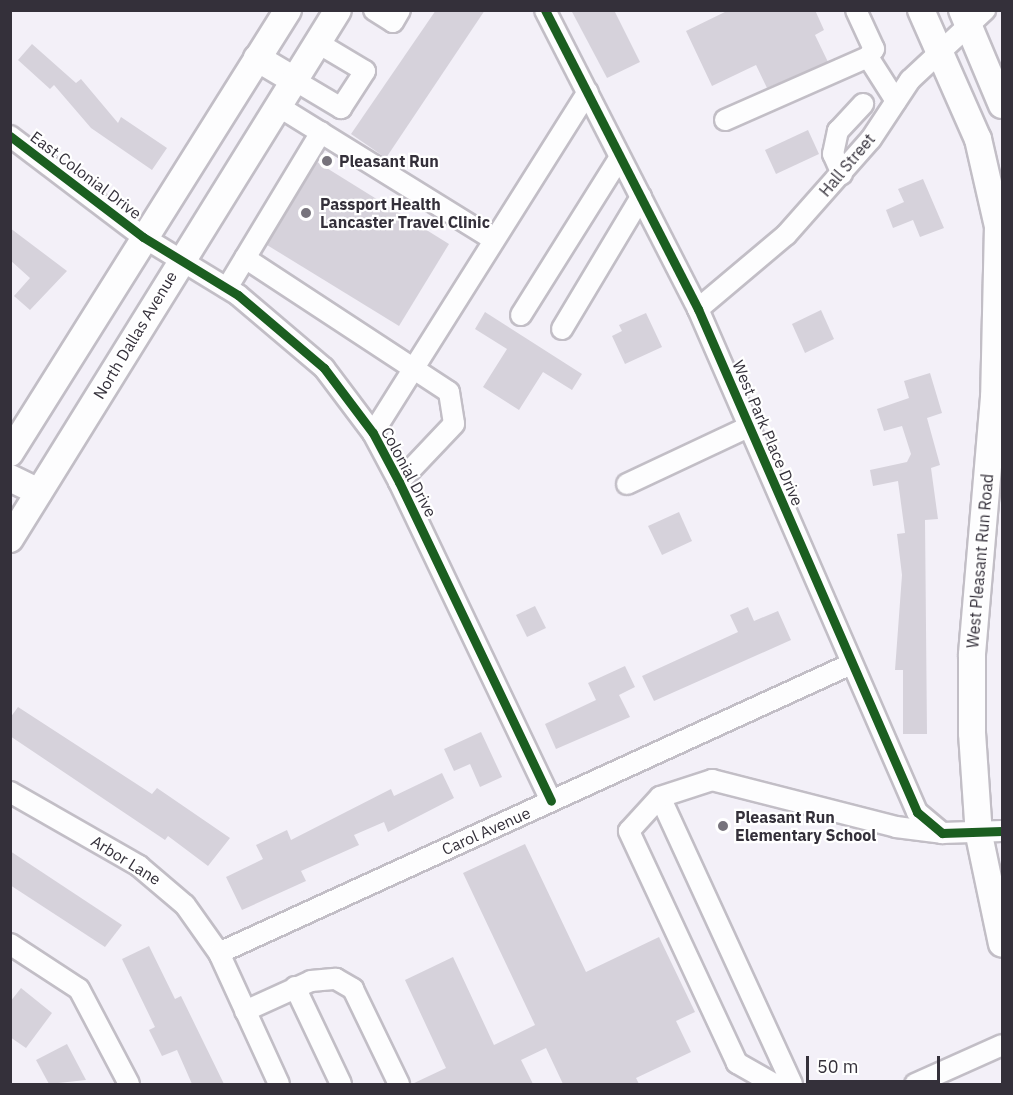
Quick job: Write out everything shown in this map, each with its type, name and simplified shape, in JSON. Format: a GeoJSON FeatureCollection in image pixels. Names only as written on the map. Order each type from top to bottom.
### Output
{"type":"FeatureCollection","features":[{"type":"Feature","properties":{"kind":"main road"},"geometry":{"type":"LineString","coordinates":[[10,453],[143,237],[288,10]]}},
{"type":"Feature","properties":{"kind":"main road","name":"North Dallas Avenue"},"geometry":{"type":"LineString","coordinates":[[10,539],[180,260],[338,10]]}},
{"type":"Feature","properties":{"kind":"main road","name":"West Pleasant Run Road"},"geometry":{"type":"LineString","coordinates":[[921,10],[978,139],[998,226],[998,397],[972,655],[1002,944]]}},
{"type":"Feature","properties":{"kind":"main road"},"geometry":{"type":"LineString","coordinates":[[972,15],[1002,105]]}},
{"type":"Feature","properties":{"kind":"main road"},"geometry":{"type":"LineString","coordinates":[[257,58],[294,80]]}},
{"type":"Feature","properties":{"kind":"main road"},"geometry":{"type":"LineString","coordinates":[[10,478],[39,492]]}},
{"type":"Feature","properties":{"kind":"street"},"geometry":{"type":"LineString","coordinates":[[374,10],[393,22],[400,10]]}},
{"type":"Feature","properties":{"kind":"street","name":"West Park Place Drive"},"geometry":{"type":"LineString","coordinates":[[545,10],[698,309],[904,789],[917,812],[942,833]]}},
{"type":"Feature","properties":{"kind":"street"},"geometry":{"type":"LineString","coordinates":[[725,120],[868,57],[874,50],[856,10]]}},
{"type":"Feature","properties":{"kind":"street","name":"Hall Street"},"geometry":{"type":"LineString","coordinates":[[698,309],[786,235],[842,174],[871,139],[896,101],[972,15]]}},
{"type":"Feature","properties":{"kind":"street"},"geometry":{"type":"LineString","coordinates":[[294,80],[341,108],[365,71],[318,43]]}},
{"type":"Feature","properties":{"kind":"street"},"geometry":{"type":"LineString","coordinates":[[868,57],[896,101]]}},
{"type":"Feature","properties":{"kind":"street"},"geometry":{"type":"LineString","coordinates":[[373,433],[588,92]]}},
{"type":"Feature","properties":{"kind":"street"},"geometry":{"type":"LineString","coordinates":[[842,174],[833,154],[838,131],[863,104]]}},
{"type":"Feature","properties":{"kind":"street"},"geometry":{"type":"LineString","coordinates":[[278,105],[494,240]]}},
{"type":"Feature","properties":{"kind":"street"},"geometry":{"type":"LineString","coordinates":[[847,122],[871,139]]}},
{"type":"Feature","properties":{"kind":"street"},"geometry":{"type":"LineString","coordinates":[[227,288],[321,132]]}},
{"type":"Feature","properties":{"kind":"street","name":"East Colonial Drive"},"geometry":{"type":"LineString","coordinates":[[10,136],[143,237]]}},
{"type":"Feature","properties":{"kind":"street"},"geometry":{"type":"LineString","coordinates":[[521,315],[621,157]]}},
{"type":"Feature","properties":{"kind":"street"},"geometry":{"type":"LineString","coordinates":[[562,329],[641,197]]}},
{"type":"Feature","properties":{"kind":"street","name":"Colonial Drive"},"geometry":{"type":"LineString","coordinates":[[143,237],[227,288],[284,329],[324,368],[373,433],[399,482],[551,801]]}},
{"type":"Feature","properties":{"kind":"street"},"geometry":{"type":"LineString","coordinates":[[245,258],[448,393],[454,424],[399,482]]}},
{"type":"Feature","properties":{"kind":"street"},"geometry":{"type":"LineString","coordinates":[[627,484],[748,427]]}},
{"type":"Feature","properties":{"kind":"street","name":"Carol Avenue"},"geometry":{"type":"LineString","coordinates":[[219,953],[851,664]]}},
{"type":"Feature","properties":{"kind":"street"},"geometry":{"type":"LineString","coordinates":[[774,1084],[737,1063],[629,831],[660,797],[712,780],[896,827],[942,833],[991,833]]}},
{"type":"Feature","properties":{"kind":"street","name":"Arbor Lane"},"geometry":{"type":"LineString","coordinates":[[10,792],[162,882],[219,953],[279,1084]]}},
{"type":"Feature","properties":{"kind":"street"},"geometry":{"type":"LineString","coordinates":[[660,797],[792,1084]]}},
{"type":"Feature","properties":{"kind":"street"},"geometry":{"type":"LineString","coordinates":[[10,944],[79,989],[129,1084]]}},
{"type":"Feature","properties":{"kind":"street"},"geometry":{"type":"LineString","coordinates":[[245,1011],[295,987],[336,979],[354,989],[399,1084]]}},
{"type":"Feature","properties":{"kind":"street"},"geometry":{"type":"LineString","coordinates":[[295,987],[341,1084]]}},
{"type":"Feature","properties":{"kind":"street"},"geometry":{"type":"LineString","coordinates":[[915,1084],[1002,1045]]}},
{"type":"Feature","properties":{"kind":"building"},"geometry":{"type":"Polygon","coordinates":[[[436,10],[485,10],[386,158],[351,134],[436,10]]]}},
{"type":"Feature","properties":{"kind":"building"},"geometry":{"type":"Polygon","coordinates":[[[571,10],[614,10],[640,62],[607,78],[571,10]]]}},
{"type":"Feature","properties":{"kind":"building"},"geometry":{"type":"Polygon","coordinates":[[[729,10],[815,10],[824,30],[815,35],[828,62],[767,88],[756,65],[712,86],[686,31],[729,10]]]}},
{"type":"Feature","properties":{"kind":"building"},"geometry":{"type":"Polygon","coordinates":[[[32,44],[76,83],[81,79],[118,123],[121,117],[167,148],[152,170],[91,128],[54,85],[50,89],[18,60],[32,44]]]}},
{"type":"Feature","properties":{"kind":"building"},"geometry":{"type":"Polygon","coordinates":[[[808,130],[819,154],[776,174],[765,150],[808,130]]]}},
{"type":"Feature","properties":{"kind":"building"},"geometry":{"type":"Polygon","coordinates":[[[317,162],[449,244],[399,326],[267,245],[317,162]]]}},
{"type":"Feature","properties":{"kind":"building"},"geometry":{"type":"Polygon","coordinates":[[[923,179],[944,228],[920,237],[913,220],[893,228],[886,210],[904,202],[898,189],[923,179]]]}},
{"type":"Feature","properties":{"kind":"building"},"geometry":{"type":"Polygon","coordinates":[[[10,228],[67,271],[30,310],[14,296],[30,278],[10,260],[10,228]]]}},
{"type":"Feature","properties":{"kind":"building"},"geometry":{"type":"Polygon","coordinates":[[[821,310],[834,339],[805,353],[792,324],[821,310]]]}},
{"type":"Feature","properties":{"kind":"building"},"geometry":{"type":"Polygon","coordinates":[[[485,312],[582,374],[572,390],[543,372],[519,410],[483,387],[507,349],[475,329],[485,312]]]}},
{"type":"Feature","properties":{"kind":"building"},"geometry":{"type":"Polygon","coordinates":[[[646,313],[662,347],[625,364],[612,336],[622,331],[619,325],[646,313]]]}},
{"type":"Feature","properties":{"kind":"building"},"geometry":{"type":"Polygon","coordinates":[[[930,373],[942,413],[927,418],[940,465],[931,468],[938,519],[925,520],[927,734],[903,734],[903,670],[895,670],[902,575],[897,534],[905,533],[898,481],[873,486],[870,470],[907,462],[911,454],[902,426],[884,431],[877,409],[909,398],[904,381],[930,373]]]}},
{"type":"Feature","properties":{"kind":"building"},"geometry":{"type":"Polygon","coordinates":[[[679,512],[692,541],[662,555],[648,526],[679,512]]]}},
{"type":"Feature","properties":{"kind":"building"},"geometry":{"type":"Polygon","coordinates":[[[535,606],[546,628],[527,637],[516,615],[535,606]]]}},
{"type":"Feature","properties":{"kind":"building"},"geometry":{"type":"Polygon","coordinates":[[[748,607],[754,621],[778,611],[791,640],[654,701],[642,676],[738,632],[730,615],[748,607]]]}},
{"type":"Feature","properties":{"kind":"building"},"geometry":{"type":"Polygon","coordinates":[[[625,666],[635,687],[619,695],[630,717],[556,749],[545,724],[596,700],[588,683],[625,666]]]}},
{"type":"Feature","properties":{"kind":"building"},"geometry":{"type":"Polygon","coordinates":[[[18,707],[152,794],[157,788],[230,838],[208,866],[168,836],[165,840],[10,736],[10,718],[18,707]]]}},
{"type":"Feature","properties":{"kind":"building"},"geometry":{"type":"Polygon","coordinates":[[[481,732],[502,777],[480,787],[470,764],[454,771],[444,749],[481,732]]]}},
{"type":"Feature","properties":{"kind":"building"},"geometry":{"type":"Polygon","coordinates":[[[442,773],[454,798],[388,832],[384,822],[354,835],[359,845],[301,871],[306,881],[242,910],[226,877],[263,859],[256,845],[287,830],[291,840],[391,789],[394,796],[442,773]]]}},
{"type":"Feature","properties":{"kind":"building"},"geometry":{"type":"Polygon","coordinates":[[[525,844],[586,972],[659,937],[695,1012],[676,1021],[691,1052],[636,1078],[639,1084],[563,1084],[546,1048],[521,1060],[533,1084],[412,1084],[446,1068],[405,980],[453,957],[494,1045],[535,1025],[463,873],[525,844]]]}},
{"type":"Feature","properties":{"kind":"building"},"geometry":{"type":"Polygon","coordinates":[[[10,851],[122,925],[105,947],[10,885],[10,851]]]}},
{"type":"Feature","properties":{"kind":"building"},"geometry":{"type":"Polygon","coordinates":[[[149,946],[175,999],[181,996],[224,1084],[192,1084],[177,1050],[162,1056],[149,1030],[155,1027],[122,959],[149,946]]]}},
{"type":"Feature","properties":{"kind":"building"},"geometry":{"type":"Polygon","coordinates":[[[21,988],[52,1013],[26,1048],[10,1037],[10,1002],[21,988]]]}},
{"type":"Feature","properties":{"kind":"building"},"geometry":{"type":"Polygon","coordinates":[[[67,1044],[86,1080],[49,1084],[36,1060],[67,1044]]]}},
{"type":"Feature","properties":{"kind":"cycle path"},"geometry":{"type":"LineString","coordinates":[[545,10],[698,309],[917,812],[942,833],[1002,831]]}},
{"type":"Feature","properties":{"kind":"cycle path"},"geometry":{"type":"LineString","coordinates":[[10,136],[143,237],[238,295],[324,368],[373,433],[399,482],[551,801]]}},
{"type":"Feature","properties":{"kind":"place","name":"Pleasant Run"},"geometry":{"type":"Point","coordinates":[327,161]}},
{"type":"Feature","properties":{"kind":"place","name":"Passport Health Lancaster Travel Clinic"},"geometry":{"type":"Point","coordinates":[306,213]}},
{"type":"Feature","properties":{"kind":"place","name":"Pleasant Run Elementary School"},"geometry":{"type":"Point","coordinates":[723,826]}}]}
